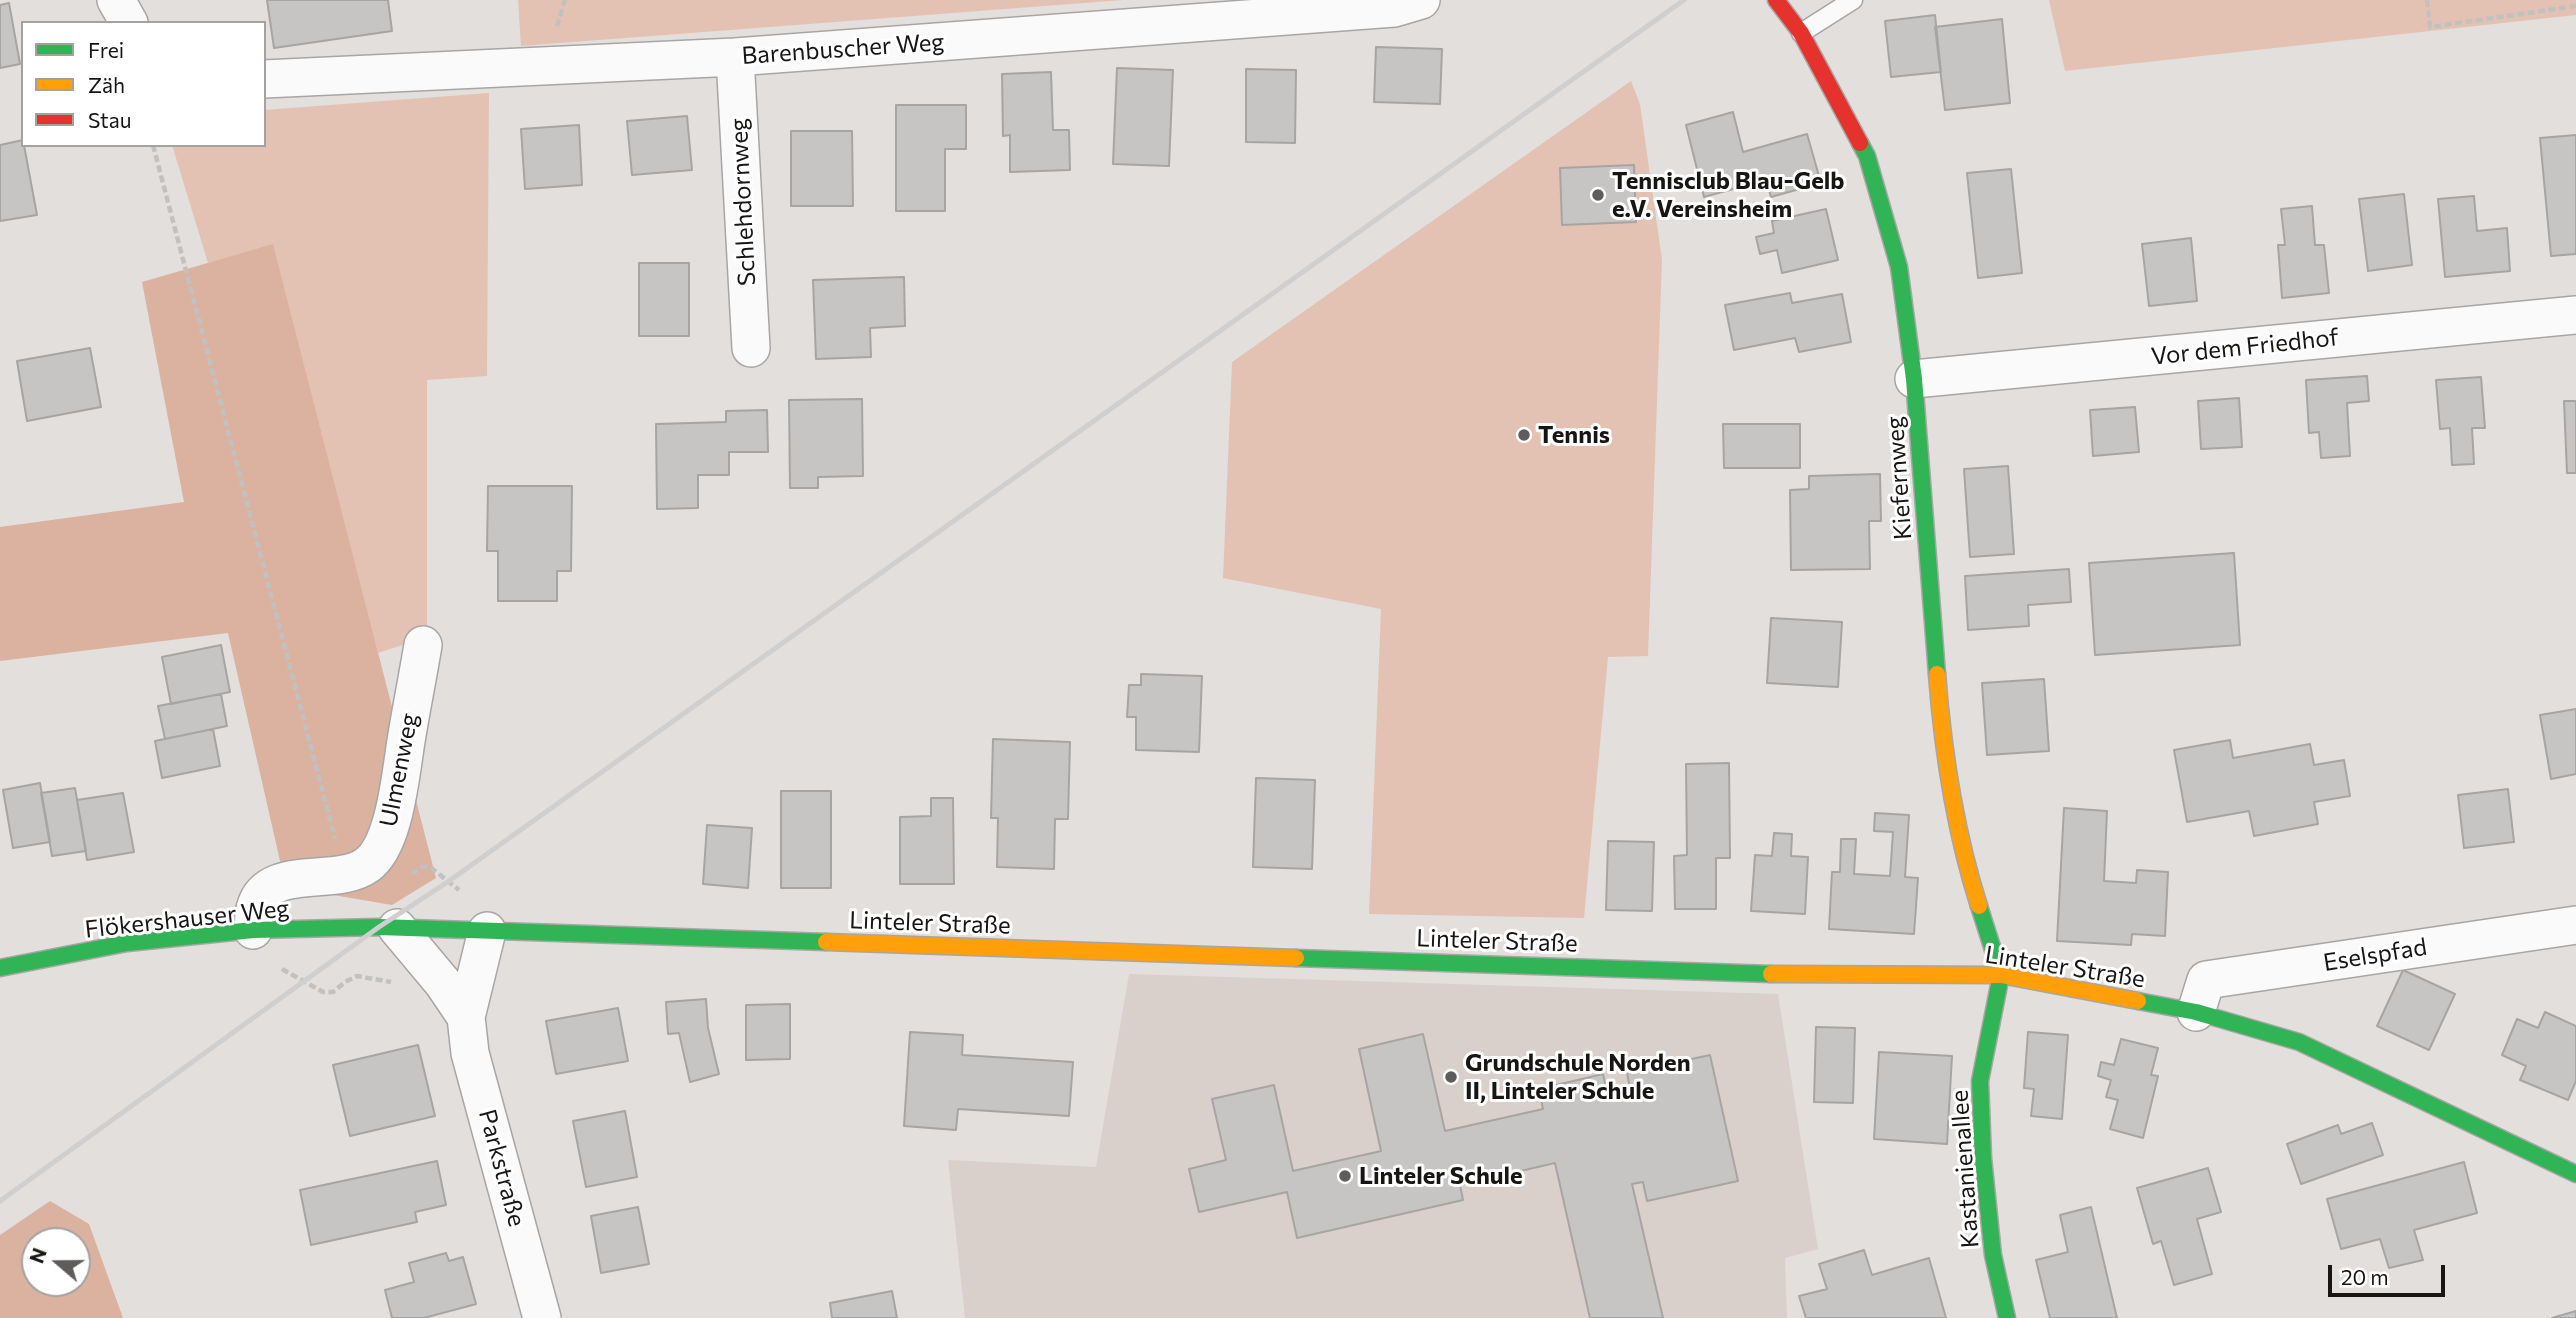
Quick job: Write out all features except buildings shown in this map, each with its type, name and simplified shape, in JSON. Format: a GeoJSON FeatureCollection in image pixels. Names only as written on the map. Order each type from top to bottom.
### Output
{"type":"FeatureCollection","features":[{"type":"Feature","properties":{"kind":"street"},"geometry":{"type":"LineString","coordinates":[[116,0],[129,21]]}},
{"type":"Feature","properties":{"kind":"street","name":"Barenbuscher Weg"},"geometry":{"type":"LineString","coordinates":[[266,79],[735,57],[1394,8],[1420,0]]}},
{"type":"Feature","properties":{"kind":"street","name":"Kiefernweg"},"geometry":{"type":"LineString","coordinates":[[1776,0],[1801,33],[1867,156],[1899,267],[1914,379],[1942,736],[1963,856],[2001,975]]}},
{"type":"Feature","properties":{"kind":"street","name":"Schlehdornweg"},"geometry":{"type":"LineString","coordinates":[[735,57],[751,348]]}},
{"type":"Feature","properties":{"kind":"street","name":"Vor dem Friedhof"},"geometry":{"type":"LineString","coordinates":[[1914,379],[2576,315]]}},
{"type":"Feature","properties":{"kind":"street","name":"Ulmenweg"},"geometry":{"type":"LineString","coordinates":[[253,930],[255,909],[263,892],[279,882],[344,874],[368,865],[383,845],[395,809],[423,645]]}},
{"type":"Feature","properties":{"kind":"street","name":"Eselspfad"},"geometry":{"type":"LineString","coordinates":[[2196,1012],[2206,980],[2576,925]]}},
{"type":"Feature","properties":{"kind":"street","name":"Linteler Straße"},"geometry":{"type":"LineString","coordinates":[[388,928],[1778,974],[2001,975],[2196,1012],[2299,1042],[2576,1174]]}},
{"type":"Feature","properties":{"kind":"street","name":"Flökershauser Weg"},"geometry":{"type":"LineString","coordinates":[[0,968],[127,943],[253,930],[388,928]]}},
{"type":"Feature","properties":{"kind":"street","name":"Parkstraße"},"geometry":{"type":"LineString","coordinates":[[388,928],[443,983],[466,1017]]}},
{"type":"Feature","properties":{"kind":"street","name":"Parkstraße"},"geometry":{"type":"LineString","coordinates":[[487,931],[466,1017],[470,1053],[542,1318]]}},
{"type":"Feature","properties":{"kind":"street","name":"Kastanienallee"},"geometry":{"type":"LineString","coordinates":[[2001,975],[1980,1081],[1983,1158],[1993,1255],[2007,1318]]}},
{"type":"Feature","properties":{"kind":"lane"},"geometry":{"type":"LineString","coordinates":[[1801,33],[1853,0]]}},
{"type":"Feature","properties":{"kind":"path"},"geometry":{"type":"LineString","coordinates":[[2427,0],[2430,27],[2576,6]]}},
{"type":"Feature","properties":{"kind":"path"},"geometry":{"type":"LineString","coordinates":[[154,147],[344,874]]}},
{"type":"Feature","properties":{"kind":"path"},"geometry":{"type":"LineString","coordinates":[[253,930],[270,964],[323,992],[333,992],[357,976],[396,983]]}},
{"type":"Feature","properties":{"kind":"shaded area"},"geometry":{"type":"Polygon","coordinates":[[[518,0],[1123,0],[521,46],[518,0]]]}},
{"type":"Feature","properties":{"kind":"shaded area"},"geometry":{"type":"Polygon","coordinates":[[[2049,0],[2576,0],[2576,15],[2065,71],[2049,0]]]}},
{"type":"Feature","properties":{"kind":"shaded area"},"geometry":{"type":"Polygon","coordinates":[[[1631,81],[1640,104],[1662,260],[1648,656],[1608,657],[1584,918],[1369,914],[1381,609],[1223,578],[1232,362],[1631,81]]]}},
{"type":"Feature","properties":{"kind":"shaded area"},"geometry":{"type":"Polygon","coordinates":[[[489,93],[487,376],[427,380],[427,637],[378,653],[273,245],[208,263],[173,147],[266,147],[266,110],[489,93]]]}},
{"type":"Feature","properties":{"kind":"shaded area"},"geometry":{"type":"Polygon","coordinates":[[[273,244],[436,878],[392,905],[286,887],[228,633],[0,661],[0,527],[184,502],[142,282],[273,244]]]}},
{"type":"Feature","properties":{"kind":"shaded area","name":"Grundschule Norden II, Linteler Schule"},"geometry":{"type":"Polygon","coordinates":[[[1129,974],[1778,994],[1818,1249],[1785,1258],[1787,1318],[965,1318],[948,1160],[1096,1167],[1129,974]]]}},
{"type":"Feature","properties":{"kind":"shaded area"},"geometry":{"type":"Polygon","coordinates":[[[50,1201],[89,1224],[90,1227],[21,1227],[21,1297],[91,1297],[91,1230],[123,1318],[0,1318],[0,1235],[50,1201]]]}},
{"type":"Feature","properties":{"kind":"railway"},"geometry":{"type":"LineString","coordinates":[[0,1201],[379,927],[449,881],[1684,0]]}},
{"type":"Feature","properties":{"kind":"traffic: fast"},"geometry":{"type":"LineString","coordinates":[[1860,143],[1867,156],[1899,267],[1914,379],[1937,674]]}},
{"type":"Feature","properties":{"kind":"traffic: fast"},"geometry":{"type":"LineString","coordinates":[[1979,906],[2001,975],[1980,1081],[1983,1158],[1993,1255],[2007,1318]]}},
{"type":"Feature","properties":{"kind":"traffic: fast"},"geometry":{"type":"LineString","coordinates":[[0,968],[127,943],[253,930],[379,927],[826,942]]}},
{"type":"Feature","properties":{"kind":"traffic: fast"},"geometry":{"type":"LineString","coordinates":[[1296,958],[1771,974]]}},
{"type":"Feature","properties":{"kind":"traffic: fast"},"geometry":{"type":"LineString","coordinates":[[2138,1001],[2196,1012],[2299,1042],[2576,1174]]}},
{"type":"Feature","properties":{"kind":"traffic: slow"},"geometry":{"type":"LineString","coordinates":[[1937,674],[1951,792],[1979,906]]}},
{"type":"Feature","properties":{"kind":"traffic: slow"},"geometry":{"type":"LineString","coordinates":[[826,942],[1296,958]]}},
{"type":"Feature","properties":{"kind":"traffic: slow"},"geometry":{"type":"LineString","coordinates":[[1771,974],[2001,975],[2138,1001]]}},
{"type":"Feature","properties":{"kind":"traffic: jam"},"geometry":{"type":"LineString","coordinates":[[1776,0],[1801,33],[1860,143]]}},
{"type":"Feature","properties":{"kind":"place","name":"Tennisclub Blau-Gelb e.V. Vereinsheim"},"geometry":{"type":"Point","coordinates":[1598,195]}},
{"type":"Feature","properties":{"kind":"place","name":"Tennis"},"geometry":{"type":"Point","coordinates":[1524,435]}},
{"type":"Feature","properties":{"kind":"place","name":"Grundschule Norden II, Linteler Schule"},"geometry":{"type":"Point","coordinates":[1451,1077]}},
{"type":"Feature","properties":{"kind":"place","name":"Linteler Schule"},"geometry":{"type":"Point","coordinates":[1345,1176]}}]}
